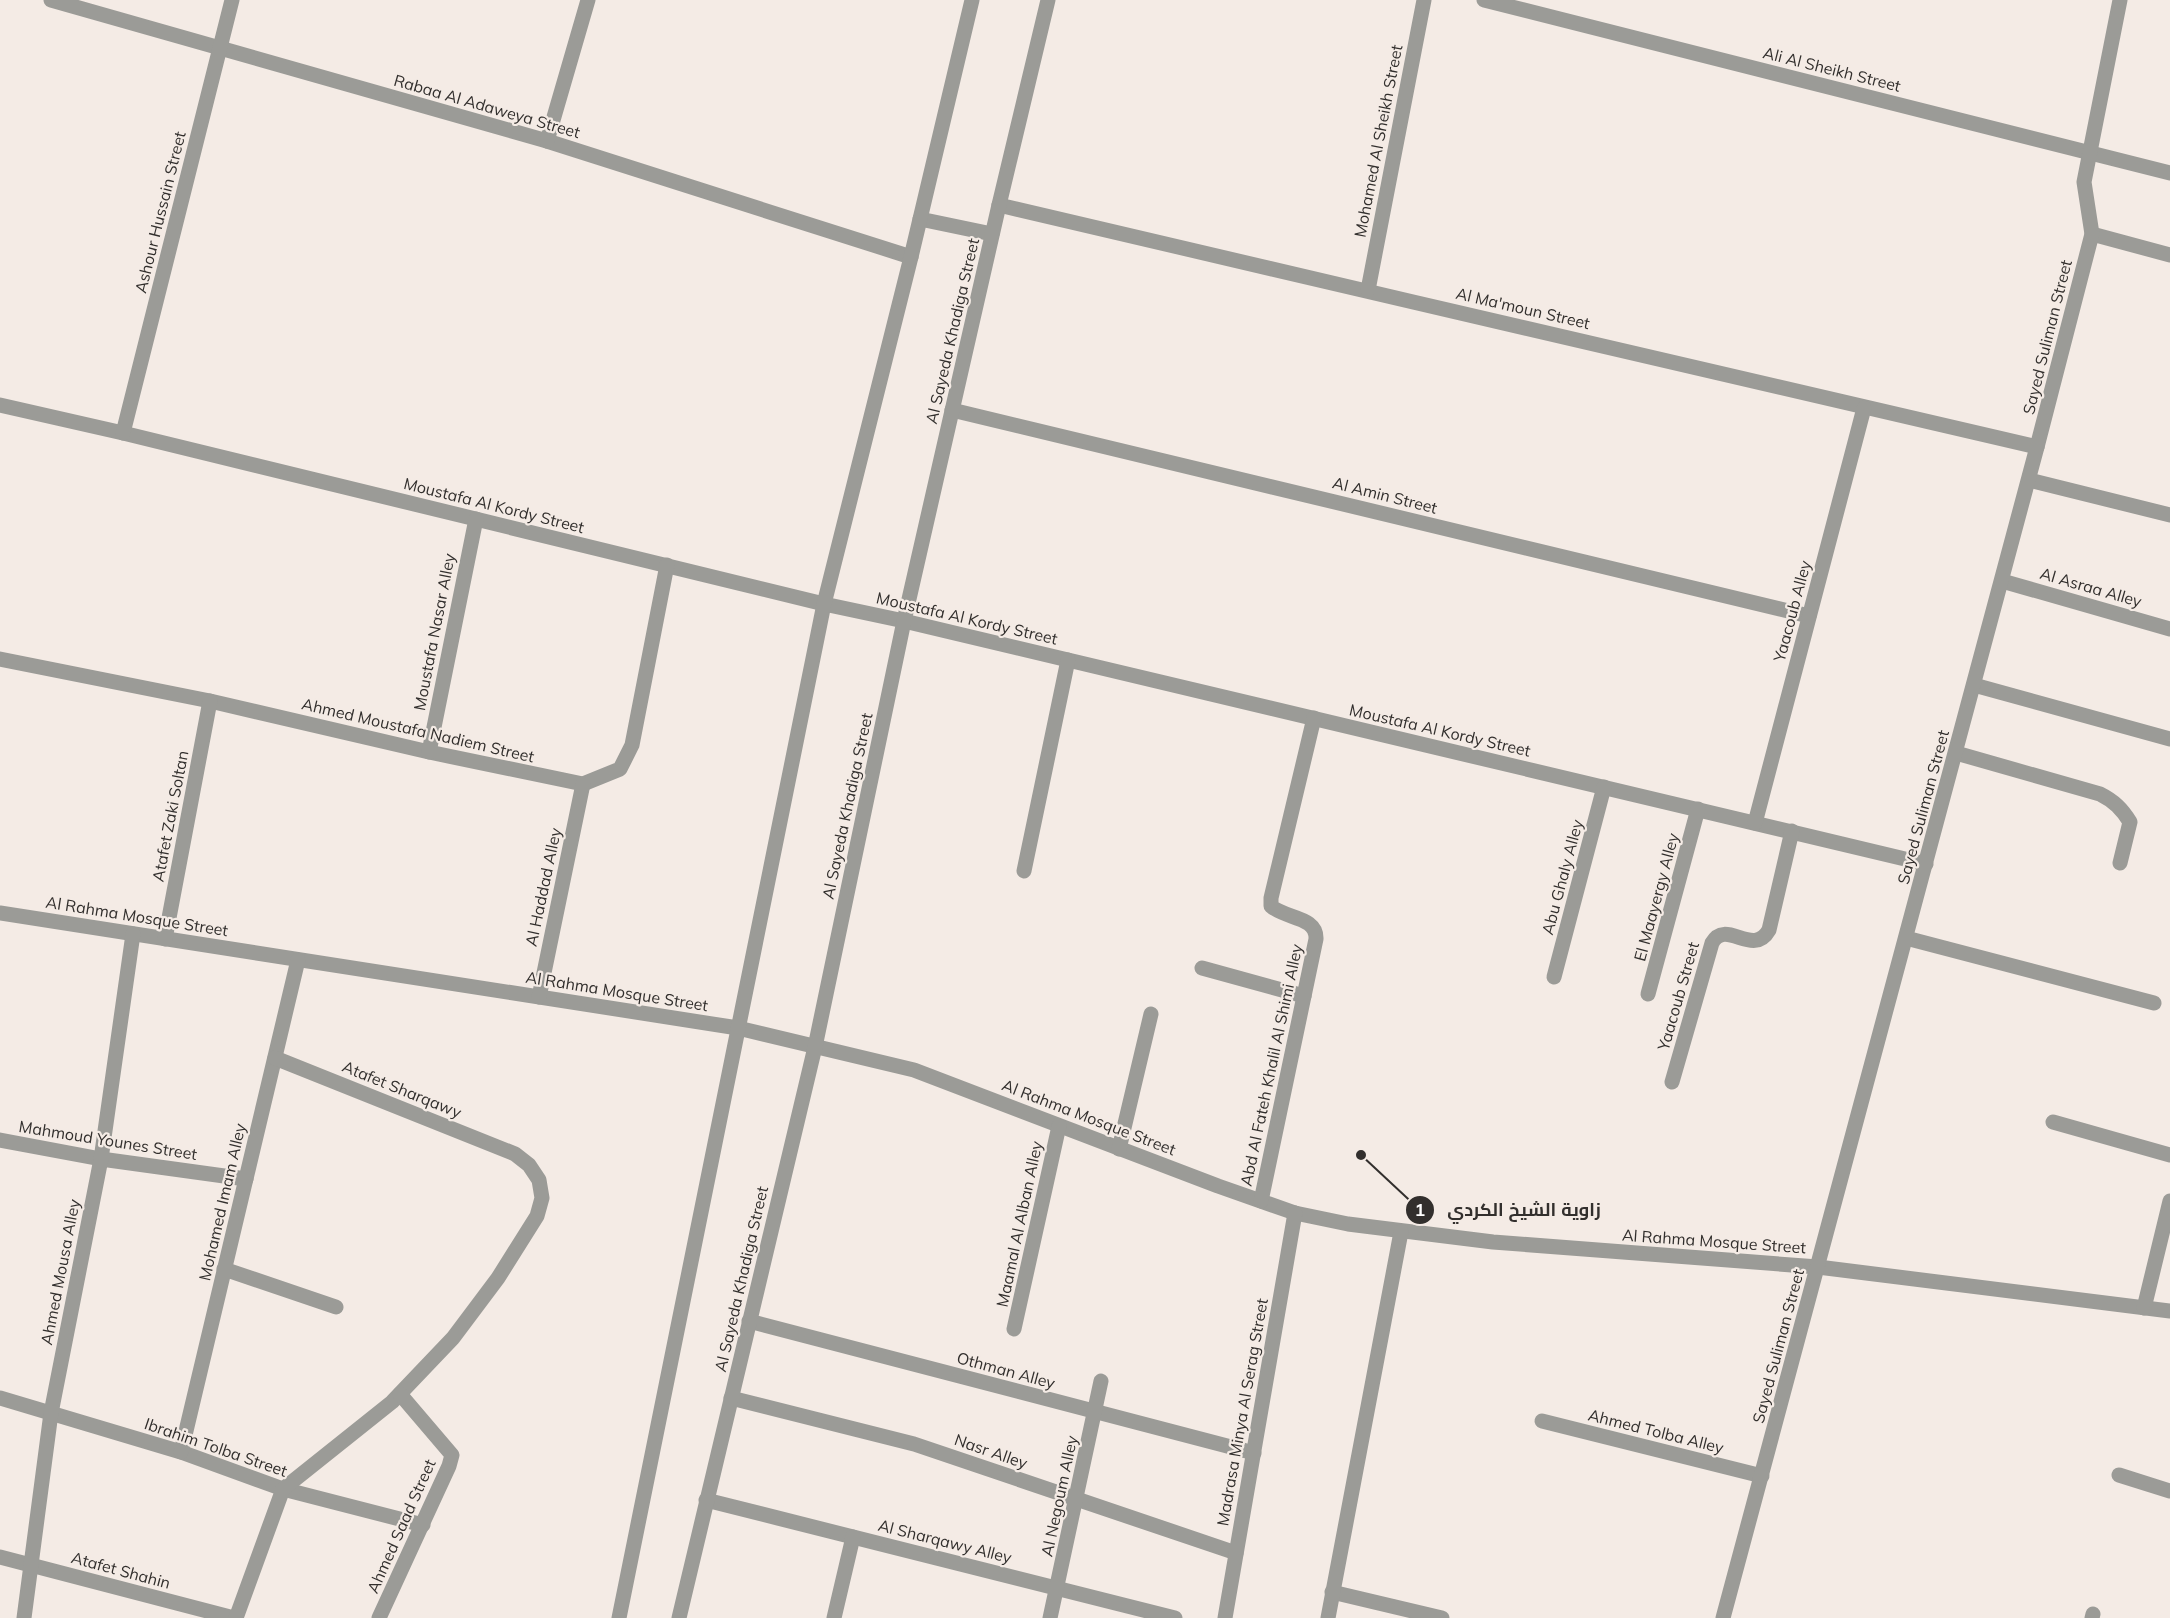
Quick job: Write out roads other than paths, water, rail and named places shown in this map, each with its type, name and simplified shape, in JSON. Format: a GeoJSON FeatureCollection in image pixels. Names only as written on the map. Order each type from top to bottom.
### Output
{"type":"FeatureCollection","features":[{"type":"Feature","properties":{"kind":"street","name":"Rabaa Al Adaweya Street"},"geometry":{"type":"LineString","coordinates":[[51,0],[547,141],[911,257]]}},
{"type":"Feature","properties":{"kind":"street","name":"Ashour Hussain Street"},"geometry":{"type":"LineString","coordinates":[[123,433],[232,0]]}},
{"type":"Feature","properties":{"kind":"street"},"geometry":{"type":"LineString","coordinates":[[547,141],[588,0]]}},
{"type":"Feature","properties":{"kind":"street"},"geometry":{"type":"LineString","coordinates":[[619,1618],[824,604],[911,257],[972,0]]}},
{"type":"Feature","properties":{"kind":"street","name":"Al Sayeda Khadiga Street"},"geometry":{"type":"LineString","coordinates":[[679,1618],[815,1047],[904,621],[1048,0]]}},
{"type":"Feature","properties":{"kind":"street","name":"Mohamed Al Sheikh Street"},"geometry":{"type":"LineString","coordinates":[[1368,290],[1424,0]]}},
{"type":"Feature","properties":{"kind":"street","name":"Ali Al Sheikh Street"},"geometry":{"type":"LineString","coordinates":[[1484,0],[2170,173]]}},
{"type":"Feature","properties":{"kind":"street","name":"Sayed Suliman Street"},"geometry":{"type":"LineString","coordinates":[[1723,1618],[2029,480],[2092,234],[2084,182],[2120,0]]}},
{"type":"Feature","properties":{"kind":"street","name":"Al Ma'moun Street"},"geometry":{"type":"LineString","coordinates":[[999,205],[2037,447]]}},
{"type":"Feature","properties":{"kind":"street"},"geometry":{"type":"LineString","coordinates":[[920,219],[992,234]]}},
{"type":"Feature","properties":{"kind":"street"},"geometry":{"type":"LineString","coordinates":[[2092,234],[2170,255]]}},
{"type":"Feature","properties":{"kind":"street","name":"Moustafa Al Kordy Street"},"geometry":{"type":"LineString","coordinates":[[0,405],[824,604],[904,621],[1926,864]]}},
{"type":"Feature","properties":{"kind":"street","name":"Yaacoub Alley"},"geometry":{"type":"LineString","coordinates":[[1755,823],[1864,408]]}},
{"type":"Feature","properties":{"kind":"street","name":"Al Amin Street"},"geometry":{"type":"LineString","coordinates":[[952,410],[1809,616]]}},
{"type":"Feature","properties":{"kind":"street"},"geometry":{"type":"LineString","coordinates":[[2029,480],[2170,515]]}},
{"type":"Feature","properties":{"kind":"street","name":"Moustafa Nasar Alley"},"geometry":{"type":"LineString","coordinates":[[429,752],[476,519]]}},
{"type":"Feature","properties":{"kind":"street"},"geometry":{"type":"LineString","coordinates":[[583,784],[620,769],[627,759],[632,745],[667,565]]}},
{"type":"Feature","properties":{"kind":"street","name":"Al Asraa Alley"},"geometry":{"type":"LineString","coordinates":[[2002,580],[2170,629]]}},
{"type":"Feature","properties":{"kind":"street","name":"Ahmed Moustafa Nadiem Street"},"geometry":{"type":"LineString","coordinates":[[0,659],[210,701],[429,752],[583,784]]}},
{"type":"Feature","properties":{"kind":"street"},"geometry":{"type":"LineString","coordinates":[[1024,871],[1068,660]]}},
{"type":"Feature","properties":{"kind":"street"},"geometry":{"type":"LineString","coordinates":[[1974,685],[2170,739]]}},
{"type":"Feature","properties":{"kind":"street","name":"Atafet Zaki Soltan"},"geometry":{"type":"LineString","coordinates":[[165,939],[210,701]]}},
{"type":"Feature","properties":{"kind":"street","name":"Abd Al Fateh Khalil Al Shimi Alley"},"geometry":{"type":"LineString","coordinates":[[1261,1201],[1316,931],[1311,924],[1277,913],[1271,906],[1314,718]]}},
{"type":"Feature","properties":{"kind":"street"},"geometry":{"type":"LineString","coordinates":[[1956,753],[2110,798],[2122,809],[2130,822],[2120,863]]}},
{"type":"Feature","properties":{"kind":"street","name":"Al Haddad Alley"},"geometry":{"type":"LineString","coordinates":[[538,997],[583,784]]}},
{"type":"Feature","properties":{"kind":"street","name":"Abu Ghaly Alley"},"geometry":{"type":"LineString","coordinates":[[1554,977],[1604,787]]}},
{"type":"Feature","properties":{"kind":"street","name":"El Maayergy Alley"},"geometry":{"type":"LineString","coordinates":[[1648,994],[1698,809]]}},
{"type":"Feature","properties":{"kind":"street","name":"Yaacoub Street"},"geometry":{"type":"LineString","coordinates":[[1672,1082],[1712,943],[1718,936],[1724,934],[1751,941],[1759,941],[1765,937],[1769,930],[1792,831]]}},
{"type":"Feature","properties":{"kind":"street","name":"Al Rahma Mosque Street"},"geometry":{"type":"LineString","coordinates":[[0,913],[738,1028],[914,1070],[1261,1201],[1295,1213],[1348,1224],[1493,1242],[1818,1267],[2170,1311]]}},
{"type":"Feature","properties":{"kind":"street","name":"Ahmed Mousa Alley"},"geometry":{"type":"LineString","coordinates":[[24,1618],[51,1413],[101,1159],[133,934]]}},
{"type":"Feature","properties":{"kind":"street"},"geometry":{"type":"LineString","coordinates":[[1906,938],[2154,1003]]}},
{"type":"Feature","properties":{"kind":"street","name":"Mohamed Imam Alley"},"geometry":{"type":"LineString","coordinates":[[181,1452],[298,960]]}},
{"type":"Feature","properties":{"kind":"street"},"geometry":{"type":"LineString","coordinates":[[1202,968],[1304,996]]}},
{"type":"Feature","properties":{"kind":"street"},"geometry":{"type":"LineString","coordinates":[[1119,1149],[1151,1014]]}},
{"type":"Feature","properties":{"kind":"street","name":"Atafet Sharqawy"},"geometry":{"type":"LineString","coordinates":[[275,1058],[515,1154],[529,1165],[539,1180],[542,1198],[537,1216],[498,1278],[453,1338],[400,1394]]}},
{"type":"Feature","properties":{"kind":"street"},"geometry":{"type":"LineString","coordinates":[[2053,1122],[2170,1155]]}},
{"type":"Feature","properties":{"kind":"street","name":"Maamal Al Alban Alley"},"geometry":{"type":"LineString","coordinates":[[1014,1329],[1059,1126]]}},
{"type":"Feature","properties":{"kind":"street","name":"Mahmoud Younes Street"},"geometry":{"type":"LineString","coordinates":[[0,1140],[101,1159],[246,1179]]}},
{"type":"Feature","properties":{"kind":"street"},"geometry":{"type":"LineString","coordinates":[[2144,1308],[2170,1201]]}},
{"type":"Feature","properties":{"kind":"street","name":"Madrasa Minya Al Serag Street"},"geometry":{"type":"LineString","coordinates":[[1225,1618],[1295,1213]]}},
{"type":"Feature","properties":{"kind":"street"},"geometry":{"type":"LineString","coordinates":[[1328,1618],[1401,1232]]}},
{"type":"Feature","properties":{"kind":"street"},"geometry":{"type":"LineString","coordinates":[[224,1269],[336,1307]]}},
{"type":"Feature","properties":{"kind":"street","name":"Othman Alley"},"geometry":{"type":"LineString","coordinates":[[749,1321],[1254,1453]]}},
{"type":"Feature","properties":{"kind":"street","name":"Al Negoum Alley"},"geometry":{"type":"LineString","coordinates":[[1050,1618],[1101,1381]]}},
{"type":"Feature","properties":{"kind":"street"},"geometry":{"type":"LineString","coordinates":[[235,1618],[283,1489],[400,1394]]}},
{"type":"Feature","properties":{"kind":"street","name":"Ahmed Saad Street"},"geometry":{"type":"LineString","coordinates":[[379,1618],[423,1525],[452,1455],[400,1394]]}},
{"type":"Feature","properties":{"kind":"street","name":"Ibrahim Tolba Street"},"geometry":{"type":"LineString","coordinates":[[0,1398],[181,1452],[283,1489],[423,1525]]}},
{"type":"Feature","properties":{"kind":"street","name":"Nasr Alley"},"geometry":{"type":"LineString","coordinates":[[731,1398],[914,1444],[1236,1553]]}},
{"type":"Feature","properties":{"kind":"street","name":"Ahmed Tolba Alley"},"geometry":{"type":"LineString","coordinates":[[1542,1421],[1762,1476]]}},
{"type":"Feature","properties":{"kind":"street"},"geometry":{"type":"LineString","coordinates":[[2119,1475],[2170,1491]]}},
{"type":"Feature","properties":{"kind":"street","name":"Al Sharqawy Alley"},"geometry":{"type":"LineString","coordinates":[[706,1500],[1175,1618]]}},
{"type":"Feature","properties":{"kind":"street"},"geometry":{"type":"LineString","coordinates":[[834,1618],[853,1537]]}},
{"type":"Feature","properties":{"kind":"street","name":"Atafet Shahin"},"geometry":{"type":"LineString","coordinates":[[0,1557],[235,1618]]}},
{"type":"Feature","properties":{"kind":"street"},"geometry":{"type":"LineString","coordinates":[[1332,1592],[1442,1618]]}},
{"type":"Feature","properties":{"kind":"place","name":"زاوية الشيخ الكردي"},"geometry":{"type":"Point","coordinates":[1361,1155]}}]}
